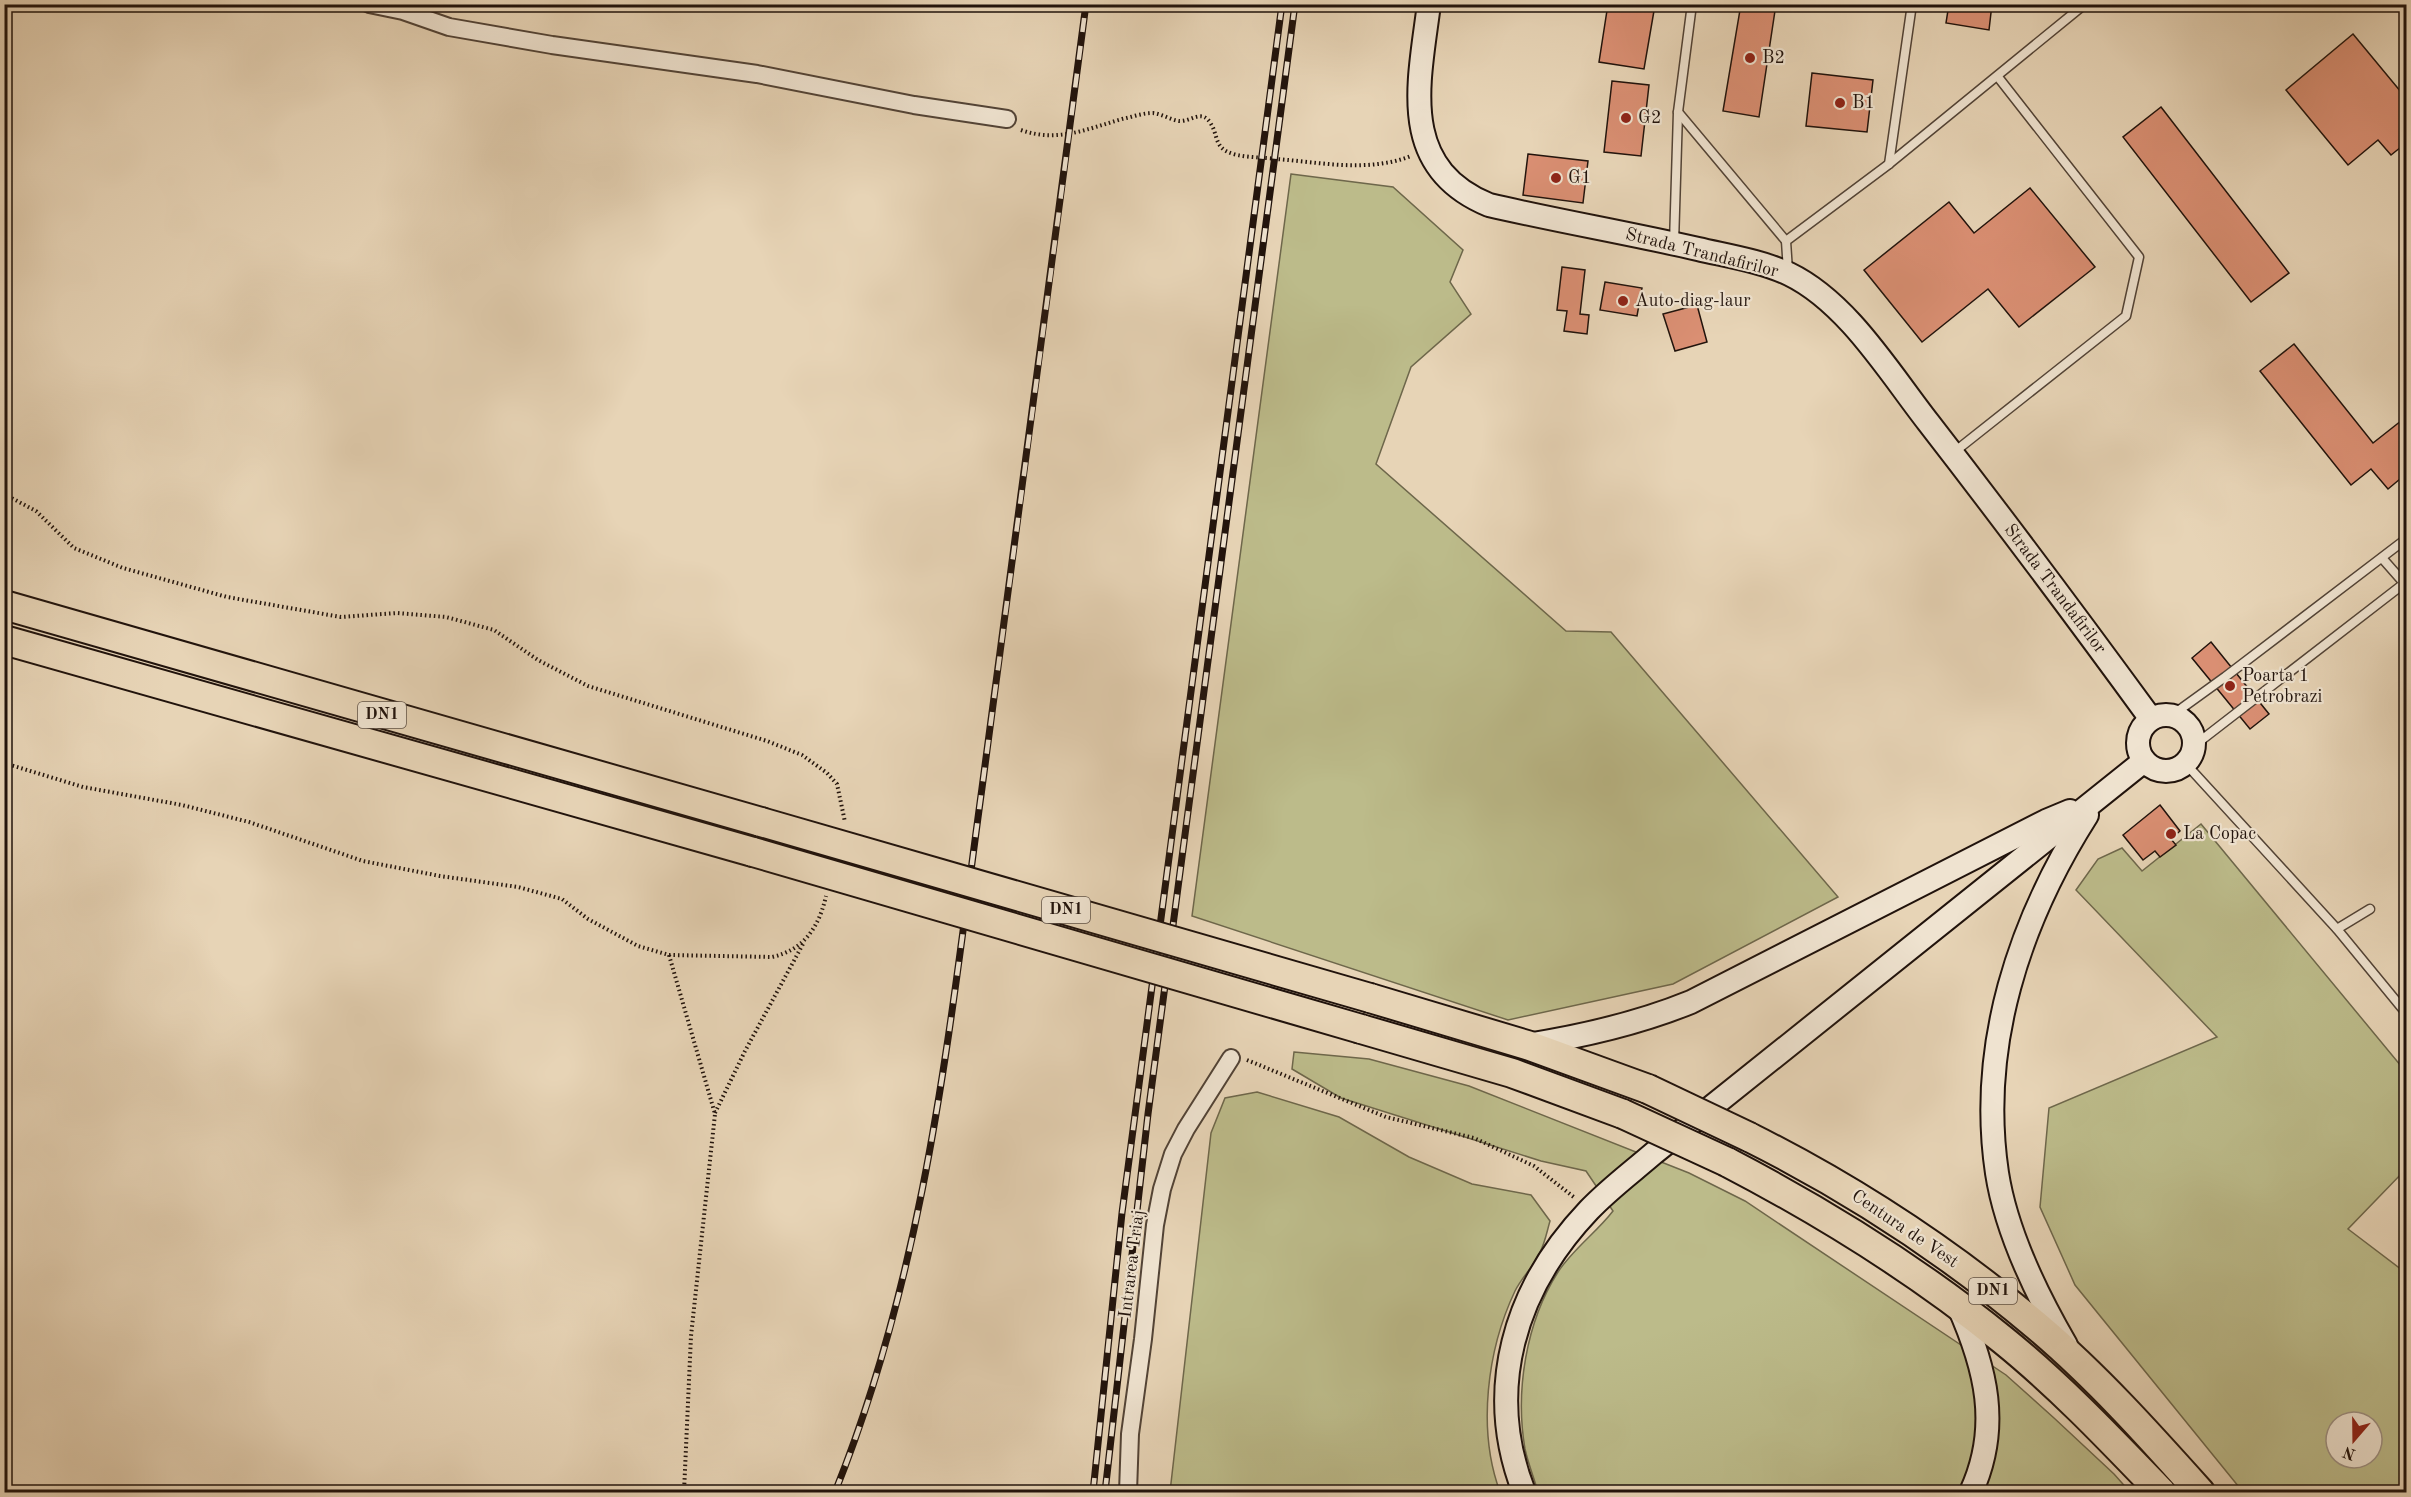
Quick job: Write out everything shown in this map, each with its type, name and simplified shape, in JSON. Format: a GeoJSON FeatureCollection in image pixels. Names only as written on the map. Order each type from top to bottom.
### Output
{"type":"FeatureCollection","features":[{"type":"Feature","properties":{"kind":"highway","name":"DN1"},"geometry":{"type":"LineString","coordinates":[[4,605],[1527,1045]]}},
{"type":"Feature","properties":{"kind":"highway","name":"DN1"},"geometry":{"type":"LineString","coordinates":[[4,640],[753,852],[1512,1073],[1623,1114],[1727,1162],[1774,1187],[1862,1238],[1957,1304],[2056,1386],[2161,1492]]}},
{"type":"Feature","properties":{"kind":"highway","name":"Centura de Vest"},"geometry":{"type":"LineString","coordinates":[[1527,1045],[1648,1089],[1749,1137],[1845,1188],[1894,1218],[2038,1327],[2168,1455],[2200,1492]]}},
{"type":"Feature","properties":{"kind":"main road","name":"Strada Trandafirilor"},"geometry":{"type":"LineString","coordinates":[[1430,4],[1418,92],[1420,125],[1428,150],[1442,172],[1462,191],[1489,205],[1748,261],[1788,274],[1824,296],[1838,308],[2069,605],[2161,717]]}},
{"type":"Feature","properties":{"kind":"main road"},"geometry":{"type":"LineString","coordinates":[[2161,717],[2186,723],[2194,737],[2190,755],[2178,769],[2160,771],[2144,761],[2139,753],[2138,744],[2144,726],[2161,717]]}},
{"type":"Feature","properties":{"kind":"main road"},"geometry":{"type":"LineString","coordinates":[[1524,1492],[1510,1449],[1505,1422],[1505,1385],[1512,1345],[1520,1319],[1542,1273],[1556,1251],[1589,1210],[1654,1153],[2144,761]]}},
{"type":"Feature","properties":{"kind":"main road"},"geometry":{"type":"LineString","coordinates":[[1527,1045],[1612,1030],[1662,1014],[1690,1002],[2046,821],[2097,800]]}},
{"type":"Feature","properties":{"kind":"main road"},"geometry":{"type":"LineString","coordinates":[[2076,1362],[2048,1313],[2005,1207],[1997,1175],[1994,1141],[1993,1067],[1998,1030],[2021,950],[2055,871],[2070,842],[2097,800]]}},
{"type":"Feature","properties":{"kind":"main road"},"geometry":{"type":"LineString","coordinates":[[1957,1304],[1972,1336],[1981,1365],[1989,1408],[1983,1459],[1971,1492]]}},
{"type":"Feature","properties":{"kind":"street"},"geometry":{"type":"LineString","coordinates":[[369,4],[403,11],[449,27],[552,45],[758,74],[914,105],[1007,119]]}},
{"type":"Feature","properties":{"kind":"street","name":"Intrarea Triaj"},"geometry":{"type":"LineString","coordinates":[[1128,1492],[1130,1434],[1155,1224],[1162,1189],[1173,1154],[1186,1129],[1231,1058]]}},
{"type":"Feature","properties":{"kind":"lane"},"geometry":{"type":"LineString","coordinates":[[1674,244],[1678,112],[1692,4]]}},
{"type":"Feature","properties":{"kind":"lane"},"geometry":{"type":"LineString","coordinates":[[1889,164],[1912,4]]}},
{"type":"Feature","properties":{"kind":"lane"},"geometry":{"type":"LineString","coordinates":[[1786,241],[1889,164],[2085,4]]}},
{"type":"Feature","properties":{"kind":"lane"},"geometry":{"type":"LineString","coordinates":[[1953,453],[2126,316],[2139,256],[1998,77]]}},
{"type":"Feature","properties":{"kind":"lane"},"geometry":{"type":"LineString","coordinates":[[1678,112],[1786,241],[1788,274]]}},
{"type":"Feature","properties":{"kind":"lane"},"geometry":{"type":"LineString","coordinates":[[2161,717],[2382,558],[2406,538]]}},
{"type":"Feature","properties":{"kind":"lane"},"geometry":{"type":"LineString","coordinates":[[2382,558],[2405,583],[2190,755],[2406,1013]]}},
{"type":"Feature","properties":{"kind":"lane"},"geometry":{"type":"LineString","coordinates":[[2337,928],[2370,909]]}},
{"type":"Feature","properties":{"kind":"path"},"geometry":{"type":"LineString","coordinates":[[1007,119],[1020,130],[1043,137],[1078,132],[1139,114],[1153,113],[1177,121],[1195,115],[1205,117],[1211,123],[1215,138],[1227,151],[1262,158],[1354,165],[1400,160],[1428,150]]}},
{"type":"Feature","properties":{"kind":"path"},"geometry":{"type":"LineString","coordinates":[[4,494],[36,512],[74,548],[123,568],[227,597],[341,617],[397,613],[446,617],[494,630],[538,660],[588,686],[766,741],[802,755],[827,773],[837,784],[845,822],[842,833]]}},
{"type":"Feature","properties":{"kind":"path"},"geometry":{"type":"LineString","coordinates":[[4,763],[83,787],[182,805],[249,822],[363,861],[440,876],[518,887],[562,899],[588,919],[638,946],[669,955],[772,957],[787,954],[804,942]]}},
{"type":"Feature","properties":{"kind":"path"},"geometry":{"type":"LineString","coordinates":[[684,1492],[691,1336],[715,1114],[745,1051],[822,912],[828,890]]}},
{"type":"Feature","properties":{"kind":"path"},"geometry":{"type":"LineString","coordinates":[[669,955],[715,1114]]}},
{"type":"Feature","properties":{"kind":"path"},"geometry":{"type":"LineString","coordinates":[[1231,1058],[1249,1061],[1386,1117],[1474,1138],[1534,1166],[1589,1210]]}},
{"type":"Feature","properties":{"kind":"shaded area"},"geometry":{"type":"Polygon","coordinates":[[[1291,174],[1393,187],[1463,250],[1450,282],[1471,314],[1411,367],[1376,464],[1566,631],[1611,632],[1838,897],[1673,984],[1508,1020],[1192,916],[1291,174]]]}},
{"type":"Feature","properties":{"kind":"shaded area"},"geometry":{"type":"Polygon","coordinates":[[[2201,824],[2406,1072],[2406,1169],[2348,1229],[2406,1273],[2406,1492],[2243,1492],[2075,1285],[2040,1207],[2049,1108],[2217,1037],[2076,890],[2098,859],[2122,848],[2142,871],[2201,824]]]}},
{"type":"Feature","properties":{"kind":"shaded area"},"geometry":{"type":"Polygon","coordinates":[[[1294,1052],[1369,1059],[1469,1086],[1689,1173],[1745,1201],[2006,1375],[2114,1474],[2130,1492],[1538,1492],[1526,1454],[1522,1427],[1523,1381],[1531,1335],[1547,1292],[1558,1272],[1613,1211],[1586,1171],[1541,1161],[1341,1098],[1292,1069],[1294,1052]]]}},
{"type":"Feature","properties":{"kind":"shaded area"},"geometry":{"type":"Polygon","coordinates":[[[1257,1092],[1339,1117],[1409,1157],[1472,1184],[1531,1195],[1550,1221],[1542,1248],[1515,1291],[1505,1314],[1492,1364],[1487,1417],[1493,1468],[1500,1492],[1170,1492],[1211,1133],[1225,1098],[1257,1092]]]}},
{"type":"Feature","properties":{"kind":"building"},"geometry":{"type":"Polygon","coordinates":[[[1608,4],[1655,5],[1644,69],[1599,62],[1608,4]]]}},
{"type":"Feature","properties":{"kind":"building","name":"B2"},"geometry":{"type":"Polygon","coordinates":[[[1741,4],[1776,4],[1759,117],[1723,111],[1741,4]]]}},
{"type":"Feature","properties":{"kind":"building"},"geometry":{"type":"Polygon","coordinates":[[[1949,4],[1992,4],[1989,30],[1946,23],[1949,4]]]}},
{"type":"Feature","properties":{"kind":"building"},"geometry":{"type":"Polygon","coordinates":[[[2353,34],[2406,98],[2406,143],[2391,155],[2378,140],[2348,165],[2286,90],[2353,34]]]}},
{"type":"Feature","properties":{"kind":"building","name":"B1"},"geometry":{"type":"Polygon","coordinates":[[[1812,73],[1873,80],[1867,132],[1806,126],[1812,73]]]}},
{"type":"Feature","properties":{"kind":"building","name":"G2"},"geometry":{"type":"Polygon","coordinates":[[[1612,81],[1649,85],[1641,156],[1604,152],[1612,81]]]}},
{"type":"Feature","properties":{"kind":"building"},"geometry":{"type":"Polygon","coordinates":[[[2161,107],[2289,273],[2251,302],[2123,137],[2161,107]]]}},
{"type":"Feature","properties":{"kind":"building","name":"G1"},"geometry":{"type":"Polygon","coordinates":[[[1528,154],[1588,161],[1583,203],[1523,195],[1528,154]]]}},
{"type":"Feature","properties":{"kind":"building"},"geometry":{"type":"Polygon","coordinates":[[[2030,188],[2095,267],[2019,327],[1988,289],[1922,342],[1864,270],[1949,202],[1974,233],[2030,188]]]}},
{"type":"Feature","properties":{"kind":"building"},"geometry":{"type":"Polygon","coordinates":[[[1562,267],[1585,270],[1580,314],[1589,315],[1587,334],[1564,331],[1567,311],[1557,310],[1562,267]]]}},
{"type":"Feature","properties":{"kind":"building"},"geometry":{"type":"Polygon","coordinates":[[[1605,282],[1642,288],[1637,316],[1600,310],[1605,282]]]}},
{"type":"Feature","properties":{"kind":"building"},"geometry":{"type":"Polygon","coordinates":[[[1697,305],[1707,342],[1675,351],[1663,314],[1697,305]]]}},
{"type":"Feature","properties":{"kind":"building"},"geometry":{"type":"Polygon","coordinates":[[[2294,344],[2373,443],[2406,417],[2406,474],[2388,489],[2371,469],[2351,485],[2260,371],[2294,344]]]}},
{"type":"Feature","properties":{"kind":"building","name":"Poarta 1 Petrobrazi"},"geometry":{"type":"Polygon","coordinates":[[[2211,642],[2269,714],[2250,729],[2192,658],[2211,642]]]}},
{"type":"Feature","properties":{"kind":"building"},"geometry":{"type":"Polygon","coordinates":[[[2160,805],[2180,831],[2171,839],[2176,845],[2160,857],[2155,851],[2143,860],[2123,835],[2160,805]]]}},
{"type":"Feature","properties":{"kind":"railway"},"geometry":{"type":"LineString","coordinates":[[835,1492],[866,1406],[892,1320],[931,1145],[958,968],[1086,4]]}},
{"type":"Feature","properties":{"kind":"railway"},"geometry":{"type":"LineString","coordinates":[[1093,1492],[1122,1213],[1282,4]]}},
{"type":"Feature","properties":{"kind":"railway"},"geometry":{"type":"LineString","coordinates":[[1105,1492],[1148,1114],[1295,4]]}},
{"type":"Feature","properties":{"kind":"place","name":"B2"},"geometry":{"type":"Point","coordinates":[1750,58]}},
{"type":"Feature","properties":{"kind":"place","name":"B1"},"geometry":{"type":"Point","coordinates":[1840,103]}},
{"type":"Feature","properties":{"kind":"place","name":"G2"},"geometry":{"type":"Point","coordinates":[1626,118]}},
{"type":"Feature","properties":{"kind":"place","name":"G1"},"geometry":{"type":"Point","coordinates":[1556,178]}},
{"type":"Feature","properties":{"kind":"place","name":"Auto-diag-laur"},"geometry":{"type":"Point","coordinates":[1623,301]}},
{"type":"Feature","properties":{"kind":"place","name":"Poarta 1 Petrobrazi"},"geometry":{"type":"Point","coordinates":[2230,686]}},
{"type":"Feature","properties":{"kind":"place","name":"La Copac"},"geometry":{"type":"Point","coordinates":[2171,834]}}]}
